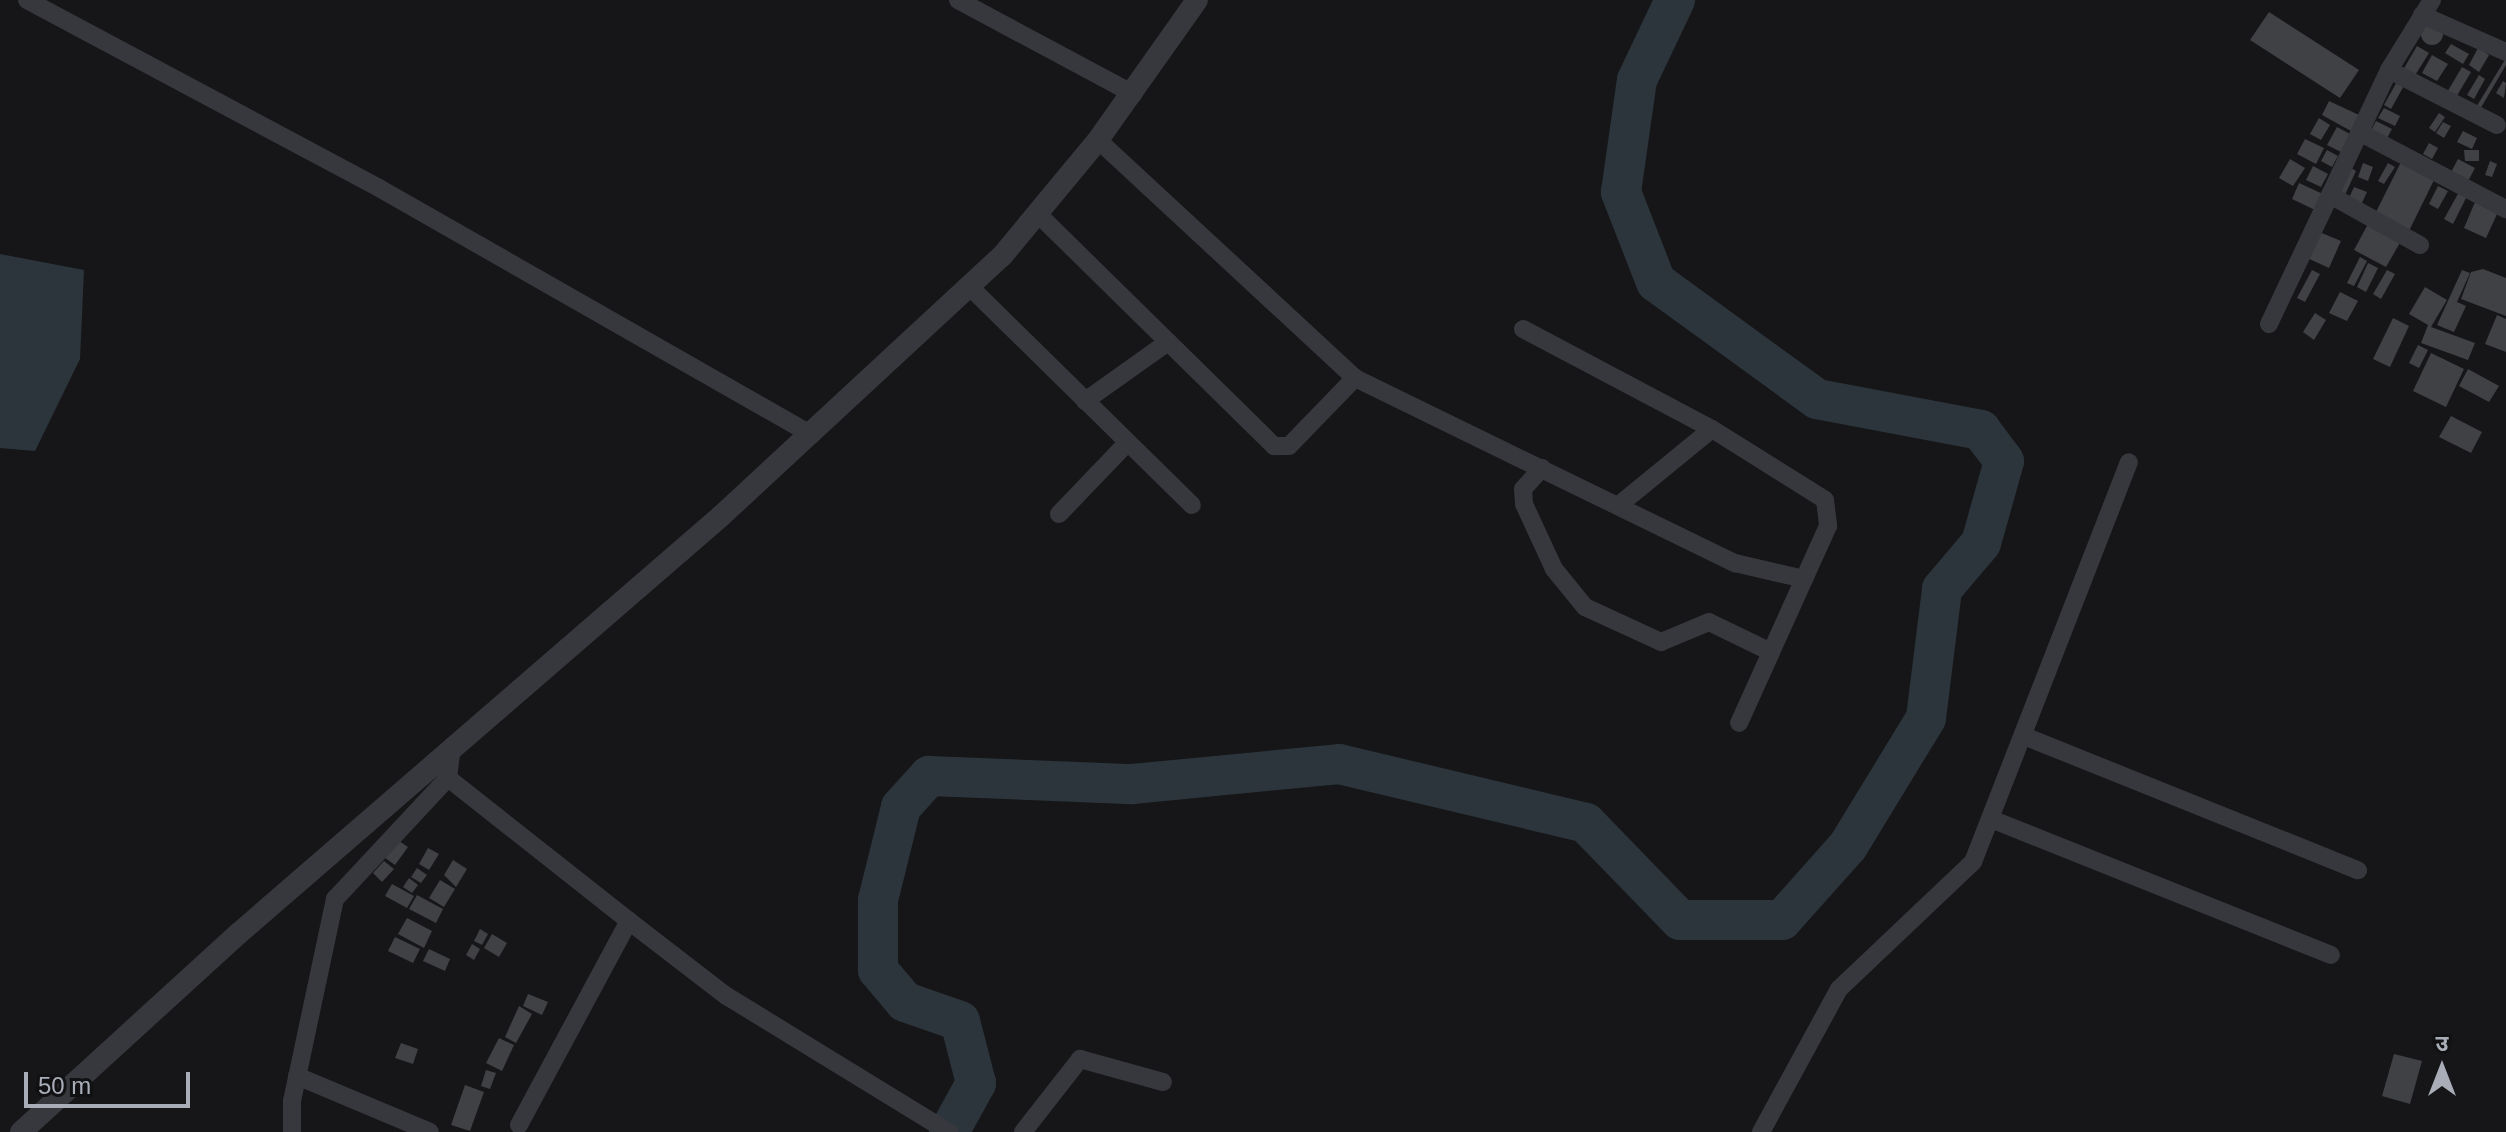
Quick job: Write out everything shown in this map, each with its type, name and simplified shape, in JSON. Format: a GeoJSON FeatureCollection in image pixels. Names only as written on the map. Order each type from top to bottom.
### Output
{"type":"FeatureCollection","features":[{"type":"Feature","properties":{"kind":"street"},"geometry":{"type":"LineString","coordinates":[[27,0],[379,188],[812,435]]}},
{"type":"Feature","properties":{"kind":"street"},"geometry":{"type":"LineString","coordinates":[[958,0],[1133,94]]}},
{"type":"Feature","properties":{"kind":"street"},"geometry":{"type":"LineString","coordinates":[[21,1132],[452,746],[812,435],[970,287],[1039,215],[1133,94],[1197,0]]}},
{"type":"Feature","properties":{"kind":"street"},"geometry":{"type":"LineString","coordinates":[[2269,324],[2389,70],[2427,8],[2506,52]]}},
{"type":"Feature","properties":{"kind":"street"},"geometry":{"type":"LineString","coordinates":[[2389,70],[2497,125]]}},
{"type":"Feature","properties":{"kind":"street"},"geometry":{"type":"LineString","coordinates":[[2361,133],[2506,209]]}},
{"type":"Feature","properties":{"kind":"street"},"geometry":{"type":"LineString","coordinates":[[1098,140],[1355,378],[1735,563],[1804,579]]}},
{"type":"Feature","properties":{"kind":"street"},"geometry":{"type":"LineString","coordinates":[[2330,195],[2420,245]]}},
{"type":"Feature","properties":{"kind":"street"},"geometry":{"type":"LineString","coordinates":[[1039,215],[1279,448],[1289,446],[1355,378]]}},
{"type":"Feature","properties":{"kind":"street"},"geometry":{"type":"LineString","coordinates":[[970,287],[1192,505]]}},
{"type":"Feature","properties":{"kind":"street"},"geometry":{"type":"LineString","coordinates":[[1523,329],[1712,429],[1825,500],[1828,526],[1739,723]]}},
{"type":"Feature","properties":{"kind":"street"},"geometry":{"type":"LineString","coordinates":[[1085,401],[1168,342]]}},
{"type":"Feature","properties":{"kind":"street"},"geometry":{"type":"LineString","coordinates":[[1619,505],[1712,429]]}},
{"type":"Feature","properties":{"kind":"street"},"geometry":{"type":"LineString","coordinates":[[1059,514],[1127,443]]}},
{"type":"Feature","properties":{"kind":"street"},"geometry":{"type":"LineString","coordinates":[[1761,1132],[1839,989],[1965,872],[1991,819],[2129,462]]}},
{"type":"Feature","properties":{"kind":"street"},"geometry":{"type":"LineString","coordinates":[[1542,468],[1523,489],[1524,504],[1554,569],[1585,607],[1661,642],[1709,622],[1771,652]]}},
{"type":"Feature","properties":{"kind":"street"},"geometry":{"type":"LineString","coordinates":[[2024,736],[2358,870]]}},
{"type":"Feature","properties":{"kind":"street"},"geometry":{"type":"LineString","coordinates":[[292,1132],[297,1076],[335,899],[448,778],[452,746]]}},
{"type":"Feature","properties":{"kind":"street"},"geometry":{"type":"LineString","coordinates":[[448,778],[725,995],[942,1131]]}},
{"type":"Feature","properties":{"kind":"street"},"geometry":{"type":"LineString","coordinates":[[1991,819],[2331,955]]}},
{"type":"Feature","properties":{"kind":"street"},"geometry":{"type":"LineString","coordinates":[[519,1125],[629,921]]}},
{"type":"Feature","properties":{"kind":"street"},"geometry":{"type":"LineString","coordinates":[[1023,1132],[1080,1059],[1163,1082]]}},
{"type":"Feature","properties":{"kind":"street"},"geometry":{"type":"LineString","coordinates":[[297,1076],[430,1132]]}},
{"type":"Feature","properties":{"kind":"shaded area"},"geometry":{"type":"Polygon","coordinates":[[[0,254],[84,270],[80,359],[35,451],[0,448],[0,254]]]}},
{"type":"Feature","properties":{"kind":"building"},"geometry":{"type":"Polygon","coordinates":[[[2269,12],[2359,70],[2340,98],[2250,40],[2269,12]]]}},
{"type":"Feature","properties":{"kind":"building"},"geometry":{"type":"Polygon","coordinates":[[[2432,23],[2440,26],[2443,34],[2440,42],[2432,45],[2424,42],[2421,34],[2424,26],[2432,23]]]}},
{"type":"Feature","properties":{"kind":"building"},"geometry":{"type":"Polygon","coordinates":[[[2451,44],[2469,54],[2463,64],[2445,53],[2451,44]]]}},
{"type":"Feature","properties":{"kind":"building"},"geometry":{"type":"Polygon","coordinates":[[[2417,46],[2429,53],[2414,77],[2403,70],[2417,46]]]}},
{"type":"Feature","properties":{"kind":"building"},"geometry":{"type":"Polygon","coordinates":[[[2478,48],[2489,55],[2479,72],[2469,65],[2478,48]]]}},
{"type":"Feature","properties":{"kind":"building"},"geometry":{"type":"Polygon","coordinates":[[[2432,55],[2448,64],[2437,81],[2422,73],[2432,55]]]}},
{"type":"Feature","properties":{"kind":"building"},"geometry":{"type":"Polygon","coordinates":[[[2506,58],[2506,65],[2479,111],[2475,109],[2506,58]]]}},
{"type":"Feature","properties":{"kind":"building"},"geometry":{"type":"Polygon","coordinates":[[[2462,67],[2471,72],[2455,99],[2446,94],[2462,67]]]}},
{"type":"Feature","properties":{"kind":"building"},"geometry":{"type":"Polygon","coordinates":[[[2479,75],[2485,79],[2474,99],[2467,95],[2479,75]]]}},
{"type":"Feature","properties":{"kind":"building"},"geometry":{"type":"Polygon","coordinates":[[[2399,78],[2406,82],[2391,109],[2384,105],[2399,78]]]}},
{"type":"Feature","properties":{"kind":"building"},"geometry":{"type":"Polygon","coordinates":[[[2503,81],[2506,83],[2504,98],[2496,93],[2503,81]]]}},
{"type":"Feature","properties":{"kind":"building"},"geometry":{"type":"Polygon","coordinates":[[[2329,101],[2359,115],[2351,131],[2322,115],[2329,101]]]}},
{"type":"Feature","properties":{"kind":"building"},"geometry":{"type":"Polygon","coordinates":[[[2384,108],[2400,116],[2395,126],[2378,118],[2384,108]]]}},
{"type":"Feature","properties":{"kind":"building"},"geometry":{"type":"Polygon","coordinates":[[[2439,113],[2445,117],[2435,132],[2429,128],[2439,113]]]}},
{"type":"Feature","properties":{"kind":"building"},"geometry":{"type":"Polygon","coordinates":[[[2319,118],[2330,125],[2321,140],[2310,134],[2319,118]]]}},
{"type":"Feature","properties":{"kind":"building"},"geometry":{"type":"Polygon","coordinates":[[[2376,121],[2392,129],[2386,140],[2370,132],[2376,121]]]}},
{"type":"Feature","properties":{"kind":"building"},"geometry":{"type":"Polygon","coordinates":[[[2443,122],[2451,126],[2444,138],[2436,133],[2443,122]]]}},
{"type":"Feature","properties":{"kind":"building"},"geometry":{"type":"Polygon","coordinates":[[[2337,127],[2350,134],[2341,152],[2327,145],[2337,127]]]}},
{"type":"Feature","properties":{"kind":"building"},"geometry":{"type":"Polygon","coordinates":[[[2463,131],[2477,138],[2472,149],[2457,142],[2463,131]]]}},
{"type":"Feature","properties":{"kind":"building"},"geometry":{"type":"Polygon","coordinates":[[[2305,139],[2324,148],[2316,164],[2297,154],[2305,139]]]}},
{"type":"Feature","properties":{"kind":"building"},"geometry":{"type":"Polygon","coordinates":[[[2429,143],[2438,148],[2432,159],[2423,154],[2429,143]]]}},
{"type":"Feature","properties":{"kind":"building"},"geometry":{"type":"Polygon","coordinates":[[[2327,150],[2338,156],[2332,167],[2321,161],[2327,150]]]}},
{"type":"Feature","properties":{"kind":"building"},"geometry":{"type":"Polygon","coordinates":[[[2464,150],[2479,150],[2479,161],[2465,161],[2464,150]]]}},
{"type":"Feature","properties":{"kind":"building"},"geometry":{"type":"Polygon","coordinates":[[[2290,159],[2305,168],[2293,186],[2279,178],[2290,159]]]}},
{"type":"Feature","properties":{"kind":"building"},"geometry":{"type":"Polygon","coordinates":[[[2458,159],[2475,168],[2467,183],[2450,174],[2458,159]]]}},
{"type":"Feature","properties":{"kind":"building"},"geometry":{"type":"Polygon","coordinates":[[[2402,160],[2436,176],[2408,233],[2374,216],[2402,160]]]}},
{"type":"Feature","properties":{"kind":"building"},"geometry":{"type":"Polygon","coordinates":[[[2490,161],[2497,164],[2492,177],[2485,175],[2490,161]]]}},
{"type":"Feature","properties":{"kind":"building"},"geometry":{"type":"Polygon","coordinates":[[[2363,163],[2373,167],[2368,181],[2358,177],[2363,163]]]}},
{"type":"Feature","properties":{"kind":"building"},"geometry":{"type":"Polygon","coordinates":[[[2388,163],[2395,167],[2384,184],[2378,181],[2388,163]]]}},
{"type":"Feature","properties":{"kind":"building"},"geometry":{"type":"Polygon","coordinates":[[[2313,166],[2328,174],[2321,187],[2306,180],[2313,166]]]}},
{"type":"Feature","properties":{"kind":"building"},"geometry":{"type":"Polygon","coordinates":[[[2351,168],[2356,171],[2344,197],[2338,194],[2351,168]]]}},
{"type":"Feature","properties":{"kind":"building"},"geometry":{"type":"Polygon","coordinates":[[[2299,183],[2323,194],[2315,210],[2292,199],[2299,183]]]}},
{"type":"Feature","properties":{"kind":"building"},"geometry":{"type":"Polygon","coordinates":[[[2438,186],[2448,191],[2438,209],[2429,204],[2438,186]]]}},
{"type":"Feature","properties":{"kind":"building"},"geometry":{"type":"Polygon","coordinates":[[[2354,187],[2367,192],[2361,205],[2348,200],[2354,187]]]}},
{"type":"Feature","properties":{"kind":"building"},"geometry":{"type":"Polygon","coordinates":[[[2459,192],[2467,196],[2453,224],[2444,219],[2459,192]]]}},
{"type":"Feature","properties":{"kind":"building"},"geometry":{"type":"Polygon","coordinates":[[[2475,202],[2498,212],[2486,238],[2464,228],[2475,202]]]}},
{"type":"Feature","properties":{"kind":"building"},"geometry":{"type":"Polygon","coordinates":[[[2368,224],[2401,241],[2386,267],[2354,250],[2368,224]]]}},
{"type":"Feature","properties":{"kind":"building"},"geometry":{"type":"Polygon","coordinates":[[[2317,231],[2341,241],[2329,268],[2305,257],[2317,231]]]}},
{"type":"Feature","properties":{"kind":"building"},"geometry":{"type":"Polygon","coordinates":[[[2360,257],[2367,261],[2354,286],[2347,283],[2360,257]]]}},
{"type":"Feature","properties":{"kind":"building"},"geometry":{"type":"Polygon","coordinates":[[[2368,263],[2378,268],[2366,292],[2357,287],[2368,263]]]}},
{"type":"Feature","properties":{"kind":"building"},"geometry":{"type":"Polygon","coordinates":[[[2483,269],[2506,278],[2506,316],[2461,299],[2471,272],[2483,269]]]}},
{"type":"Feature","properties":{"kind":"building"},"geometry":{"type":"Polygon","coordinates":[[[2312,270],[2320,274],[2305,302],[2297,298],[2312,270]]]}},
{"type":"Feature","properties":{"kind":"building"},"geometry":{"type":"Polygon","coordinates":[[[2387,270],[2395,274],[2381,299],[2373,294],[2387,270]]]}},
{"type":"Feature","properties":{"kind":"building"},"geometry":{"type":"Polygon","coordinates":[[[2462,270],[2470,273],[2457,302],[2466,306],[2454,332],[2437,325],[2462,270]]]}},
{"type":"Feature","properties":{"kind":"building"},"geometry":{"type":"Polygon","coordinates":[[[2425,287],[2447,300],[2431,327],[2475,343],[2468,360],[2421,343],[2428,325],[2409,314],[2425,287]]]}},
{"type":"Feature","properties":{"kind":"building"},"geometry":{"type":"Polygon","coordinates":[[[2340,292],[2358,301],[2347,321],[2329,313],[2340,292]]]}},
{"type":"Feature","properties":{"kind":"building"},"geometry":{"type":"Polygon","coordinates":[[[2315,313],[2326,320],[2314,340],[2303,332],[2315,313]]]}},
{"type":"Feature","properties":{"kind":"building"},"geometry":{"type":"Polygon","coordinates":[[[2497,315],[2506,319],[2506,352],[2485,344],[2497,315]]]}},
{"type":"Feature","properties":{"kind":"building"},"geometry":{"type":"Polygon","coordinates":[[[2393,318],[2409,326],[2390,367],[2373,359],[2393,318]]]}},
{"type":"Feature","properties":{"kind":"building"},"geometry":{"type":"Polygon","coordinates":[[[2418,345],[2428,350],[2419,368],[2409,363],[2418,345]]]}},
{"type":"Feature","properties":{"kind":"building"},"geometry":{"type":"Polygon","coordinates":[[[2431,353],[2464,369],[2446,407],[2413,391],[2431,353]]]}},
{"type":"Feature","properties":{"kind":"building"},"geometry":{"type":"Polygon","coordinates":[[[2468,369],[2499,386],[2489,402],[2459,386],[2468,369]]]}},
{"type":"Feature","properties":{"kind":"building"},"geometry":{"type":"Polygon","coordinates":[[[2451,416],[2482,432],[2471,453],[2439,437],[2451,416]]]}},
{"type":"Feature","properties":{"kind":"building"},"geometry":{"type":"Polygon","coordinates":[[[393,837],[408,847],[395,865],[381,855],[393,837]]]}},
{"type":"Feature","properties":{"kind":"building"},"geometry":{"type":"Polygon","coordinates":[[[428,848],[439,854],[429,870],[419,864],[428,848]]]}},
{"type":"Feature","properties":{"kind":"building"},"geometry":{"type":"Polygon","coordinates":[[[453,860],[467,869],[456,887],[444,875],[453,860]]]}},
{"type":"Feature","properties":{"kind":"building"},"geometry":{"type":"Polygon","coordinates":[[[384,861],[394,869],[382,882],[373,873],[384,861]]]}},
{"type":"Feature","properties":{"kind":"building"},"geometry":{"type":"Polygon","coordinates":[[[417,868],[427,875],[421,883],[411,877],[417,868]]]}},
{"type":"Feature","properties":{"kind":"building"},"geometry":{"type":"Polygon","coordinates":[[[409,878],[418,885],[412,893],[403,887],[409,878]]]}},
{"type":"Feature","properties":{"kind":"building"},"geometry":{"type":"Polygon","coordinates":[[[440,880],[455,889],[444,907],[429,898],[440,880]]]}},
{"type":"Feature","properties":{"kind":"building"},"geometry":{"type":"Polygon","coordinates":[[[392,884],[414,896],[407,908],[385,896],[392,884]]]}},
{"type":"Feature","properties":{"kind":"building"},"geometry":{"type":"Polygon","coordinates":[[[417,895],[443,909],[436,923],[409,909],[417,895]]]}},
{"type":"Feature","properties":{"kind":"building"},"geometry":{"type":"Polygon","coordinates":[[[407,918],[432,931],[424,948],[398,934],[407,918]]]}},
{"type":"Feature","properties":{"kind":"building"},"geometry":{"type":"Polygon","coordinates":[[[480,929],[488,934],[482,945],[474,941],[480,929]]]}},
{"type":"Feature","properties":{"kind":"building"},"geometry":{"type":"Polygon","coordinates":[[[492,934],[507,943],[499,957],[484,948],[492,934]]]}},
{"type":"Feature","properties":{"kind":"building"},"geometry":{"type":"Polygon","coordinates":[[[395,937],[420,949],[413,963],[388,951],[395,937]]]}},
{"type":"Feature","properties":{"kind":"building"},"geometry":{"type":"Polygon","coordinates":[[[472,944],[480,949],[474,960],[466,955],[472,944]]]}},
{"type":"Feature","properties":{"kind":"building"},"geometry":{"type":"Polygon","coordinates":[[[429,949],[450,959],[445,971],[423,961],[429,949]]]}},
{"type":"Feature","properties":{"kind":"building"},"geometry":{"type":"Polygon","coordinates":[[[528,994],[548,1002],[542,1015],[523,1006],[528,994]]]}},
{"type":"Feature","properties":{"kind":"building"},"geometry":{"type":"Polygon","coordinates":[[[519,1006],[532,1014],[516,1043],[505,1037],[519,1006]]]}},
{"type":"Feature","properties":{"kind":"building"},"geometry":{"type":"Polygon","coordinates":[[[499,1038],[514,1045],[502,1071],[486,1063],[499,1038]]]}},
{"type":"Feature","properties":{"kind":"building"},"geometry":{"type":"Polygon","coordinates":[[[401,1043],[418,1049],[413,1064],[395,1058],[401,1043]]]}},
{"type":"Feature","properties":{"kind":"building"},"geometry":{"type":"Polygon","coordinates":[[[2394,1054],[2422,1061],[2410,1104],[2382,1096],[2394,1054]]]}},
{"type":"Feature","properties":{"kind":"building"},"geometry":{"type":"Polygon","coordinates":[[[486,1070],[496,1073],[490,1089],[481,1086],[486,1070]]]}},
{"type":"Feature","properties":{"kind":"building"},"geometry":{"type":"Polygon","coordinates":[[[465,1085],[484,1092],[470,1131],[451,1125],[465,1085]]]}},
{"type":"Feature","properties":{"kind":"waterway"},"geometry":{"type":"LineString","coordinates":[[949,1132],[976,1083],[960,1021],[905,1002],[878,970],[878,900],[901,807],[929,776],[1132,784],[1339,764],[1586,823],[1680,920],[1782,920],[1848,846],[1926,718],[1942,589],[1981,543],[2004,461],[1981,430],[1817,399],[1656,282],[1621,192],[1637,80],[1675,0]]}}]}
